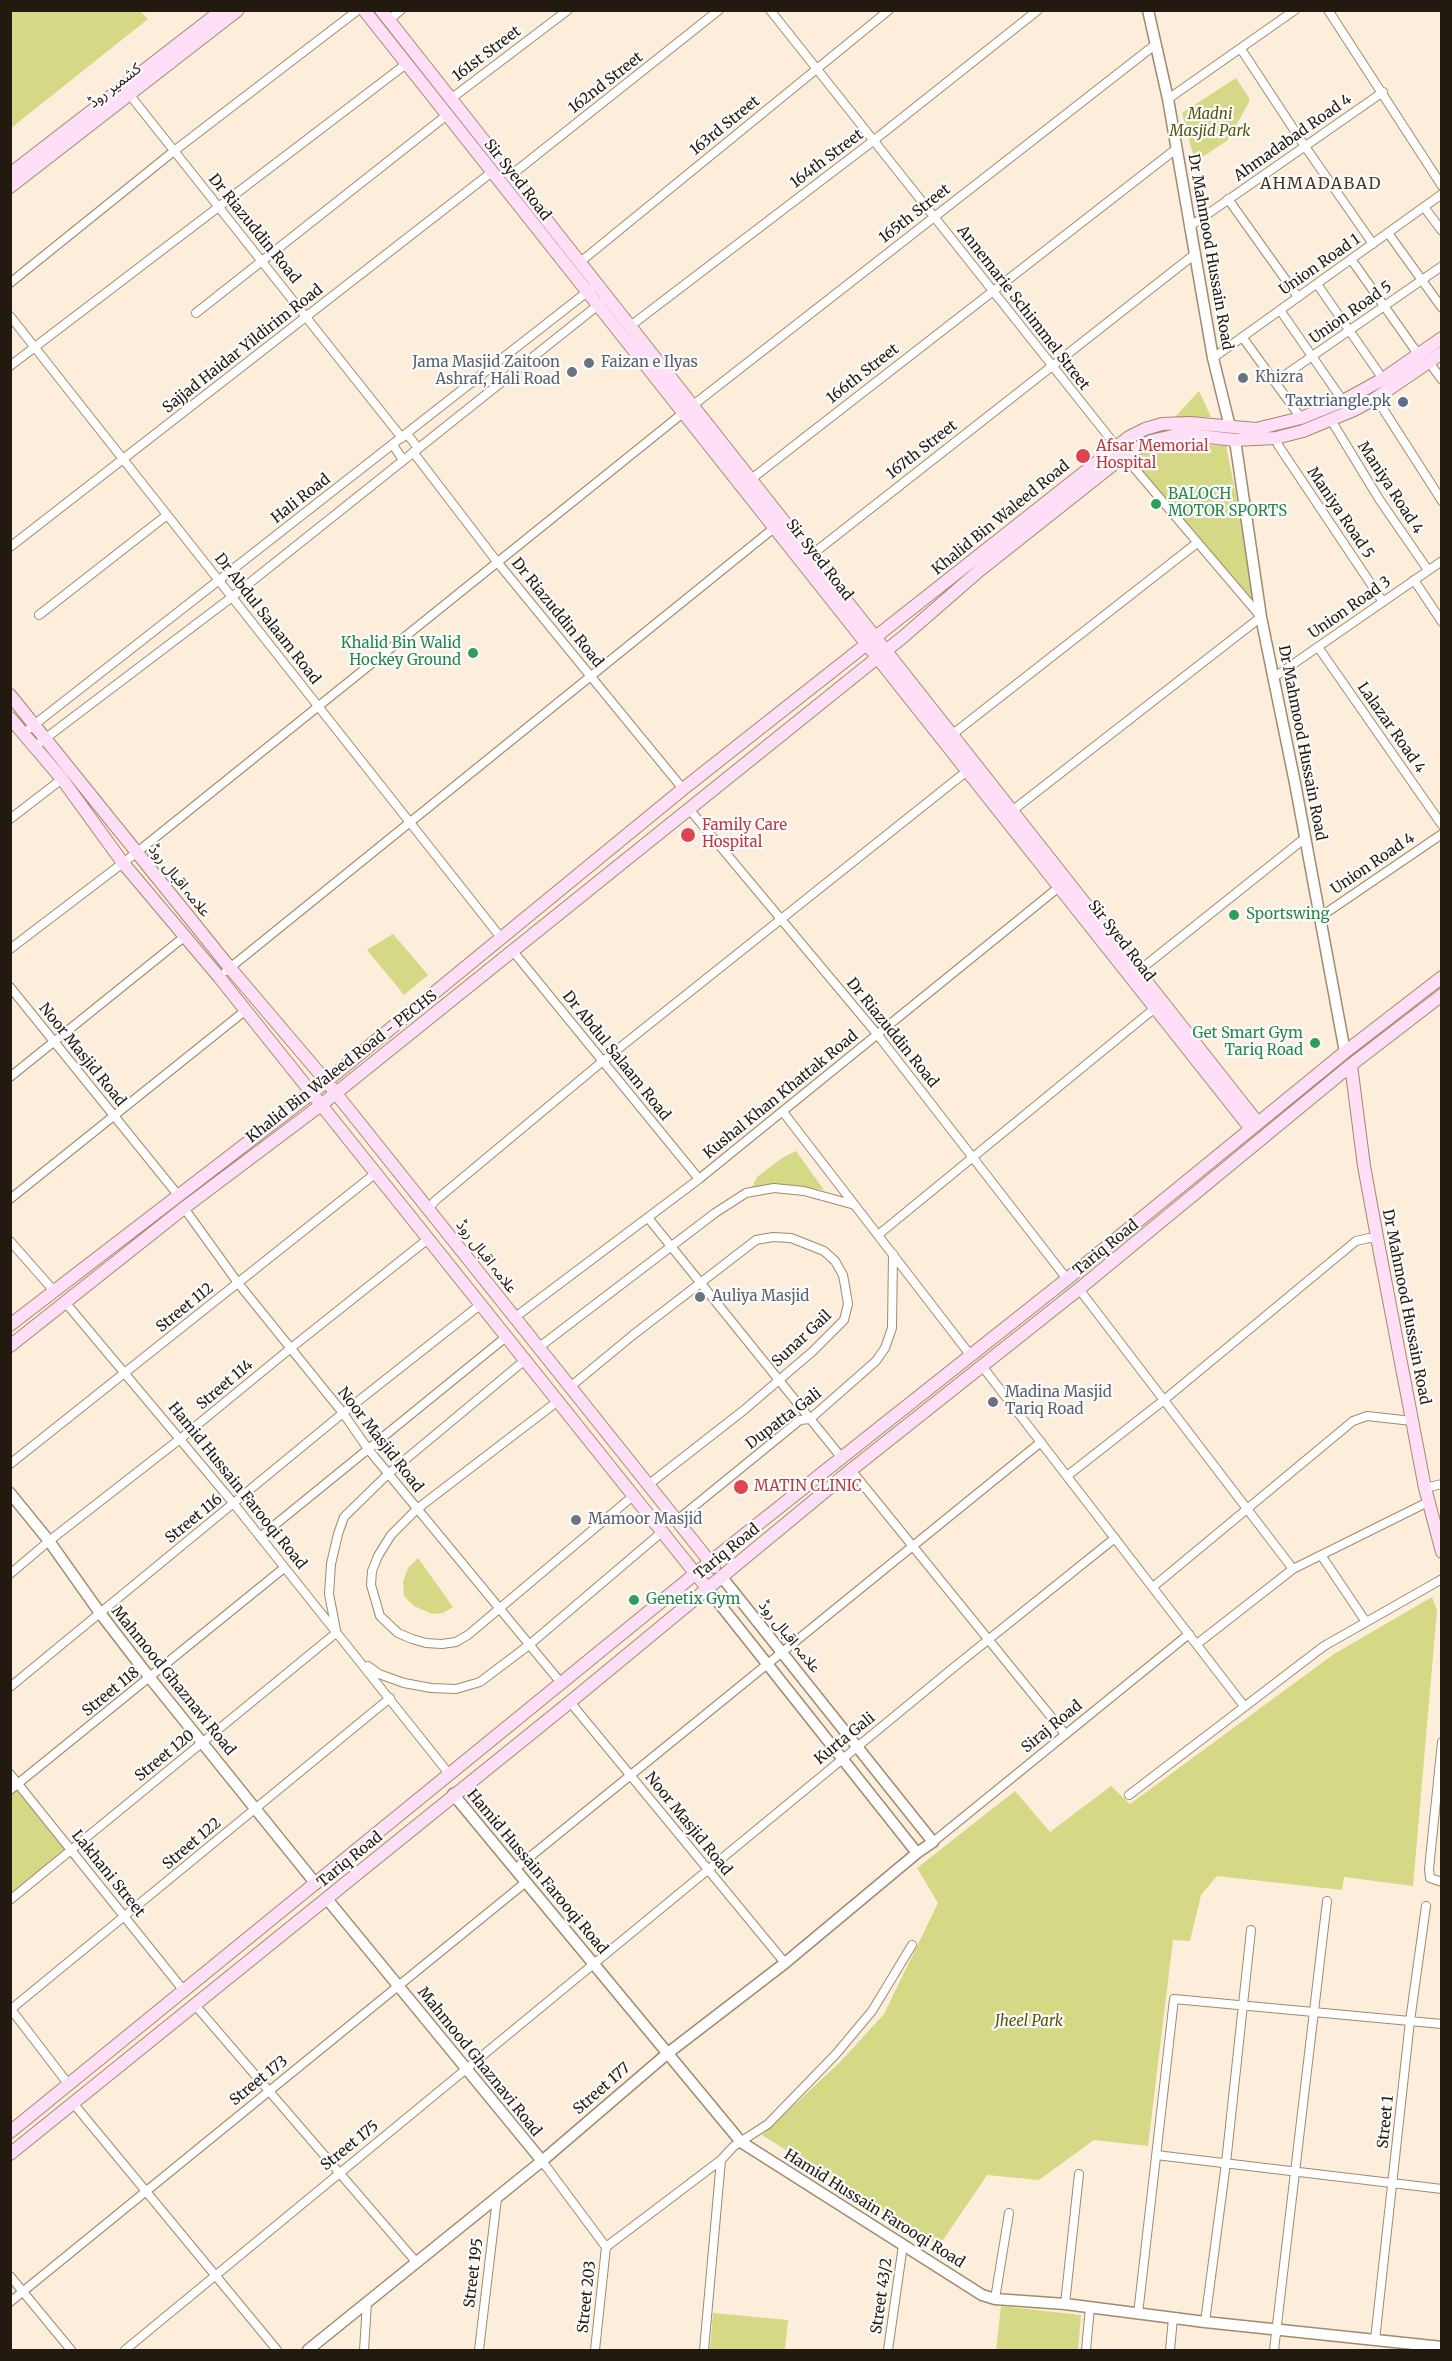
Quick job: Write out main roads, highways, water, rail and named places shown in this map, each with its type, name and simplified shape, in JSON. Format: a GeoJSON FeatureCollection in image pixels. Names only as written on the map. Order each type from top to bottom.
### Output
{"type":"FeatureCollection","features":[{"type":"Feature","properties":{"kind":"main road","name":"کشمیر روڈ"},"geometry":{"type":"LineString","coordinates":[[10,174],[222,10]]}},
{"type":"Feature","properties":{"kind":"main road","name":"کشمیر روڈ"},"geometry":{"type":"LineString","coordinates":[[10,187],[238,10]]}},
{"type":"Feature","properties":{"kind":"main road","name":"Sir Syed Road"},"geometry":{"type":"LineString","coordinates":[[364,10],[452,98],[492,172],[592,289],[705,432],[774,528],[810,556],[866,644]]}},
{"type":"Feature","properties":{"kind":"main road","name":"Sir Syed Road"},"geometry":{"type":"LineString","coordinates":[[385,15],[406,64],[447,115],[510,176],[579,263],[592,289]]}},
{"type":"Feature","properties":{"kind":"main road","name":"Sir Syed Road"},"geometry":{"type":"LineString","coordinates":[[602,302],[629,327],[687,409]]}},
{"type":"Feature","properties":{"kind":"main road","name":"Khalid Bin Waleed Road"},"geometry":{"type":"LineString","coordinates":[[682,789],[1116,446],[1145,429],[1162,424],[1190,423],[1263,428],[1301,418],[1342,401],[1383,379],[1442,338]]}},
{"type":"Feature","properties":{"kind":"main road","name":"Khalid Bin Waleed Road"},"geometry":{"type":"LineString","coordinates":[[689,809],[903,637],[980,570],[1124,456],[1151,441],[1181,434],[1236,440],[1276,438],[1331,420],[1376,398],[1442,353]]}},
{"type":"Feature","properties":{"kind":"main road","name":"Sir Syed Road"},"geometry":{"type":"LineString","coordinates":[[705,432],[750,480],[866,644],[948,738],[1254,1126]]}},
{"type":"Feature","properties":{"kind":"main road"},"geometry":{"type":"LineString","coordinates":[[892,624],[896,634],[903,637]]}},
{"type":"Feature","properties":{"kind":"main road"},"geometry":{"type":"LineString","coordinates":[[866,644],[867,655],[877,658]]}},
{"type":"Feature","properties":{"kind":"main road","name":"علامہ اقبال روڈ"},"geometry":{"type":"LineString","coordinates":[[10,695],[230,968],[336,1093],[721,1576]]}},
{"type":"Feature","properties":{"kind":"main road","name":"علامہ اقبال روڈ"},"geometry":{"type":"LineString","coordinates":[[10,718],[62,779],[123,863],[246,1010],[706,1588]]}},
{"type":"Feature","properties":{"kind":"main road","name":"Sir Syed Road"},"geometry":{"type":"LineString","coordinates":[[948,738],[967,771],[1008,814],[1059,887],[1134,974],[1155,1008],[1254,1126]]}},
{"type":"Feature","properties":{"kind":"main road","name":"Khalid Bin Waleed Road - PECHS"},"geometry":{"type":"LineString","coordinates":[[10,1325],[326,1082],[682,789]]}},
{"type":"Feature","properties":{"kind":"main road","name":"Khalid Bin Waleed Road - PECHS"},"geometry":{"type":"LineString","coordinates":[[10,1346],[184,1208],[321,1105],[689,809]]}},
{"type":"Feature","properties":{"kind":"main road","name":"Tariq Road"},"geometry":{"type":"LineString","coordinates":[[10,2132],[695,1574],[971,1356],[1345,1052],[1442,977]]}},
{"type":"Feature","properties":{"kind":"main road","name":"Tariq Road"},"geometry":{"type":"LineString","coordinates":[[10,2154],[327,1899],[453,1794],[570,1702],[851,1470],[1079,1289],[1351,1065],[1442,995]]}},
{"type":"Feature","properties":{"kind":"main road","name":"Dr Mahmood Hussain Road"},"geometry":{"type":"LineString","coordinates":[[1351,1065],[1364,1166],[1377,1239],[1425,1488],[1442,1552]]}},
{"type":"Feature","properties":{"kind":"place","name":"Faizan e Ilyas"},"geometry":{"type":"Point","coordinates":[589,363]}},
{"type":"Feature","properties":{"kind":"place","name":"Jama Masjid Zaitoon Ashraf, Hali Road"},"geometry":{"type":"Point","coordinates":[572,372]}},
{"type":"Feature","properties":{"kind":"place","name":"Khizra"},"geometry":{"type":"Point","coordinates":[1243,378]}},
{"type":"Feature","properties":{"kind":"place","name":"Taxtriangle.pk"},"geometry":{"type":"Point","coordinates":[1403,402]}},
{"type":"Feature","properties":{"kind":"place","name":"Afsar Memorial Hospital"},"geometry":{"type":"Point","coordinates":[1083,456]}},
{"type":"Feature","properties":{"kind":"place","name":"BALOCH MOTOR SPORTS"},"geometry":{"type":"Point","coordinates":[1156,504]}},
{"type":"Feature","properties":{"kind":"place","name":"Khalid Bin Walid Hockey Ground"},"geometry":{"type":"Point","coordinates":[473,653]}},
{"type":"Feature","properties":{"kind":"place","name":"Family Care Hospital"},"geometry":{"type":"Point","coordinates":[688,835]}},
{"type":"Feature","properties":{"kind":"place","name":"Sportswing"},"geometry":{"type":"Point","coordinates":[1234,915]}},
{"type":"Feature","properties":{"kind":"place","name":"Get Smart Gym Tariq Road"},"geometry":{"type":"Point","coordinates":[1315,1043]}},
{"type":"Feature","properties":{"kind":"place","name":"Auliya Masjid"},"geometry":{"type":"Point","coordinates":[700,1297]}},
{"type":"Feature","properties":{"kind":"place","name":"Madina Masjid Tariq Road"},"geometry":{"type":"Point","coordinates":[993,1402]}},
{"type":"Feature","properties":{"kind":"place","name":"MATIN CLINIC"},"geometry":{"type":"Point","coordinates":[741,1487]}},
{"type":"Feature","properties":{"kind":"place","name":"Mamoor Masjid"},"geometry":{"type":"Point","coordinates":[576,1520]}},
{"type":"Feature","properties":{"kind":"place","name":"Genetix Gym"},"geometry":{"type":"Point","coordinates":[634,1600]}},
{"type":"Feature","properties":{"kind":"district","name":"AHMADABAD"},"geometry":{"type":"Point","coordinates":[1321,184]}},
{"type":"Feature","properties":{"kind":"park label","name":"Madni Masjid Park"},"geometry":{"type":"Point","coordinates":[1210,124]}},
{"type":"Feature","properties":{"kind":"park label","name":"Jheel Park"},"geometry":{"type":"Point","coordinates":[1029,2022]}}]}
